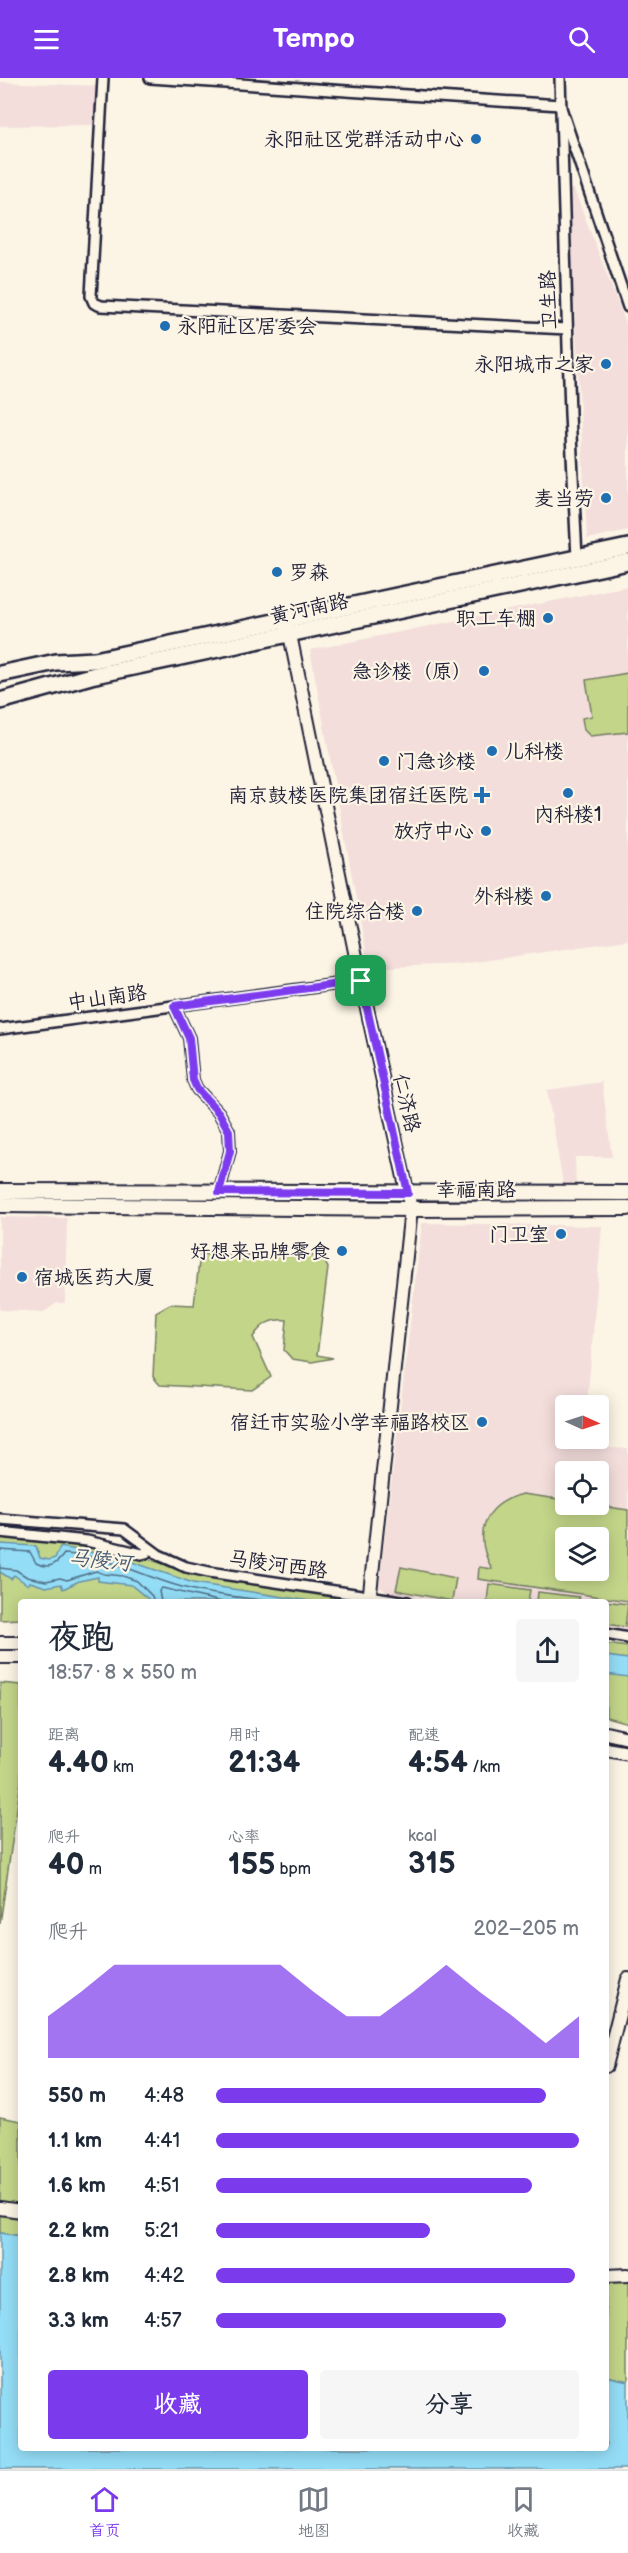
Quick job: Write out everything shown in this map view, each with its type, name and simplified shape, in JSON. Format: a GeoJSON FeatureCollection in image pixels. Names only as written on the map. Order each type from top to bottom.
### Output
{"type":"FeatureCollection","features":[{"type":"Feature","properties":{"kind":"main road","name":"黄河南路"},"geometry":{"type":"LineString","coordinates":[[0,674],[56,662],[94,660],[628,547]]}},
{"type":"Feature","properties":{"kind":"main road","name":"黄河南路"},"geometry":{"type":"LineString","coordinates":[[0,701],[91,676],[628,562]]}},
{"type":"Feature","properties":{"kind":"main road","name":"幸福南路"},"geometry":{"type":"LineString","coordinates":[[0,1191],[628,1193]]}},
{"type":"Feature","properties":{"kind":"main road","name":"幸福南路"},"geometry":{"type":"LineString","coordinates":[[0,1205],[411,1209],[628,1208]]}},
{"type":"Feature","properties":{"kind":"street"},"geometry":{"type":"LineString","coordinates":[[103,78],[92,296],[94,303],[101,306],[567,329]]}},
{"type":"Feature","properties":{"kind":"street"},"geometry":{"type":"LineString","coordinates":[[150,78],[560,105],[628,307]]}},
{"type":"Feature","properties":{"kind":"street","name":"卫生路"},"geometry":{"type":"LineString","coordinates":[[560,78],[567,329],[578,558]]}},
{"type":"Feature","properties":{"kind":"street","name":"仁济路"},"geometry":{"type":"LineString","coordinates":[[286,618],[411,1209],[370,1599]]}},
{"type":"Feature","properties":{"kind":"street","name":"中山南路"},"geometry":{"type":"LineString","coordinates":[[0,1029],[361,981]]}},
{"type":"Feature","properties":{"kind":"street"},"geometry":{"type":"LineString","coordinates":[[174,1006],[189,1038],[193,1080],[197,1089],[219,1113],[229,1131],[230,1151],[219,1192]]}},
{"type":"Feature","properties":{"kind":"street","name":"马陵河西路"},"geometry":{"type":"LineString","coordinates":[[0,1519],[124,1529],[148,1548],[169,1560],[209,1572],[370,1599]]}},
{"type":"Feature","properties":{"kind":"street","name":"马陵河西路"},"geometry":{"type":"LineString","coordinates":[[0,1532],[87,1540],[142,1554],[146,1553],[148,1548]]}},
{"type":"Feature","properties":{"kind":"street"},"geometry":{"type":"LineString","coordinates":[[609,1635],[628,1638]]}},
{"type":"Feature","properties":{"kind":"street"},"geometry":{"type":"LineString","coordinates":[[0,1643],[18,1643]]}},
{"type":"Feature","properties":{"kind":"street"},"geometry":{"type":"LineString","coordinates":[[0,1657],[18,1657]]}},
{"type":"Feature","properties":{"kind":"street"},"geometry":{"type":"LineString","coordinates":[[609,1734],[628,1738]]}},
{"type":"Feature","properties":{"kind":"street"},"geometry":{"type":"LineString","coordinates":[[609,1750],[628,1753]]}},
{"type":"Feature","properties":{"kind":"street"},"geometry":{"type":"LineString","coordinates":[[609,2054],[628,1979]]}},
{"type":"Feature","properties":{"kind":"street"},"geometry":{"type":"LineString","coordinates":[[0,2208],[18,2211]]}},
{"type":"Feature","properties":{"kind":"street"},"geometry":{"type":"LineString","coordinates":[[609,2276],[628,2275]]}},
{"type":"Feature","properties":{"kind":"shaded area"},"geometry":{"type":"Polygon","coordinates":[[[0,82],[100,86],[97,125],[0,126],[0,82]]]}},
{"type":"Feature","properties":{"kind":"shaded area"},"geometry":{"type":"Polygon","coordinates":[[[568,189],[574,189],[628,329],[628,530],[587,539],[568,189]]]}},
{"type":"Feature","properties":{"kind":"shaded area","name":"南京鼓楼医院集团宿迁医院"},"geometry":{"type":"Polygon","coordinates":[[[628,586],[628,940],[461,964],[369,968],[310,650],[628,586]]]}},
{"type":"Feature","properties":{"kind":"shaded area"},"geometry":{"type":"Polygon","coordinates":[[[602,1082],[612,1157],[575,1157],[576,1184],[563,1184],[547,1090],[602,1082]]]}},
{"type":"Feature","properties":{"kind":"shaded area","name":"宿城医药大厦"},"geometry":{"type":"Polygon","coordinates":[[[0,1217],[67,1218],[65,1303],[57,1303],[44,1312],[0,1310],[0,1217]]]}},
{"type":"Feature","properties":{"kind":"shaded area","name":"宿迁市实验小学幸福路校区"},"geometry":{"type":"Polygon","coordinates":[[[422,1223],[602,1226],[588,1395],[555,1395],[555,1449],[628,1449],[628,1630],[609,1627],[609,1599],[430,1599],[390,1593],[379,1587],[422,1223]]]}},
{"type":"Feature","properties":{"kind":"green space"},"geometry":{"type":"Polygon","coordinates":[[[628,673],[628,732],[590,736],[584,730],[582,718],[592,716],[586,680],[628,673]]]}},
{"type":"Feature","properties":{"kind":"green space"},"geometry":{"type":"Polygon","coordinates":[[[200,1254],[322,1256],[328,1268],[317,1355],[333,1358],[312,1362],[292,1359],[284,1350],[287,1320],[276,1320],[264,1325],[253,1337],[271,1377],[252,1390],[160,1385],[153,1377],[156,1312],[170,1304],[194,1305],[200,1254]]]}},
{"type":"Feature","properties":{"kind":"green space"},"geometry":{"type":"Polygon","coordinates":[[[523,1494],[555,1499],[555,1515],[609,1515],[609,1507],[628,1510],[628,1601],[478,1579],[479,1567],[492,1569],[483,1544],[483,1533],[485,1522],[499,1505],[523,1494]]]}},
{"type":"Feature","properties":{"kind":"green space"},"geometry":{"type":"Polygon","coordinates":[[[0,1535],[85,1543],[118,1550],[200,1575],[336,1596],[340,1599],[18,1599],[18,1619],[0,1620],[0,1535]]]}},
{"type":"Feature","properties":{"kind":"green space"},"geometry":{"type":"Polygon","coordinates":[[[401,1567],[456,1578],[452,1599],[396,1590],[401,1567]]]}},
{"type":"Feature","properties":{"kind":"green space"},"geometry":{"type":"Polygon","coordinates":[[[489,1584],[530,1590],[528,1599],[487,1599],[489,1584]]]}},
{"type":"Feature","properties":{"kind":"green space"},"geometry":{"type":"Polygon","coordinates":[[[538,1592],[579,1597],[579,1599],[537,1599],[538,1592]]]}},
{"type":"Feature","properties":{"kind":"green space"},"geometry":{"type":"Polygon","coordinates":[[[609,1602],[628,1604],[625,1627],[609,1624],[609,1602]]]}},
{"type":"Feature","properties":{"kind":"green space"},"geometry":{"type":"Polygon","coordinates":[[[609,1644],[628,1647],[628,1723],[609,1718],[609,1644]]]}},
{"type":"Feature","properties":{"kind":"green space"},"geometry":{"type":"Polygon","coordinates":[[[0,1683],[18,1685],[18,1801],[0,1924],[0,1683]]]}},
{"type":"Feature","properties":{"kind":"green space"},"geometry":{"type":"Polygon","coordinates":[[[0,2117],[18,2120],[18,2207],[0,2204],[0,2117]]]}},
{"type":"Feature","properties":{"kind":"green space"},"geometry":{"type":"Polygon","coordinates":[[[0,2214],[18,2217],[18,2236],[0,2233],[0,2214]]]}},
{"type":"Feature","properties":{"kind":"green space"},"geometry":{"type":"Polygon","coordinates":[[[609,2279],[628,2279],[628,2382],[609,2378],[609,2279]]]}},
{"type":"Feature","properties":{"kind":"water","name":"马陵河"},"geometry":{"type":"Polygon","coordinates":[[[0,1544],[36,1546],[40,1558],[49,1560],[55,1558],[60,1547],[118,1557],[193,1583],[297,1599],[148,1599],[131,1585],[98,1581],[98,1577],[79,1581],[63,1589],[61,1584],[46,1587],[30,1582],[28,1585],[14,1575],[11,1579],[0,1572],[0,1544]]]}},
{"type":"Feature","properties":{"kind":"water"},"geometry":{"type":"Polygon","coordinates":[[[609,1656],[628,1659],[628,1677],[609,1674],[609,1656]]]}},
{"type":"Feature","properties":{"kind":"water"},"geometry":{"type":"Polygon","coordinates":[[[0,2233],[18,2236],[18,2451],[609,2451],[609,2378],[628,2382],[628,2469],[0,2469],[0,2233]]]}},
{"type":"Feature","properties":{"kind":"place","name":"永阳社区党群活动中心"},"geometry":{"type":"Point","coordinates":[476,139]}},
{"type":"Feature","properties":{"kind":"place","name":"永阳社区居委会"},"geometry":{"type":"Point","coordinates":[165,326]}},
{"type":"Feature","properties":{"kind":"place","name":"永阳城市之家"},"geometry":{"type":"Point","coordinates":[606,364]}},
{"type":"Feature","properties":{"kind":"place","name":"麦当劳"},"geometry":{"type":"Point","coordinates":[606,498]}},
{"type":"Feature","properties":{"kind":"place","name":"罗森"},"geometry":{"type":"Point","coordinates":[277,572]}},
{"type":"Feature","properties":{"kind":"place","name":"职工车棚"},"geometry":{"type":"Point","coordinates":[548,618]}},
{"type":"Feature","properties":{"kind":"place","name":"急诊楼（原）"},"geometry":{"type":"Point","coordinates":[484,671]}},
{"type":"Feature","properties":{"kind":"place","name":"儿科楼"},"geometry":{"type":"Point","coordinates":[492,751]}},
{"type":"Feature","properties":{"kind":"place","name":"门急诊楼"},"geometry":{"type":"Point","coordinates":[384,761]}},
{"type":"Feature","properties":{"kind":"place","name":"内科楼1"},"geometry":{"type":"Point","coordinates":[568,793]}},
{"type":"Feature","properties":{"kind":"place","name":"南京鼓楼医院集团宿迁医院"},"geometry":{"type":"Point","coordinates":[482,795]}},
{"type":"Feature","properties":{"kind":"place","name":"放疗中心"},"geometry":{"type":"Point","coordinates":[486,831]}},
{"type":"Feature","properties":{"kind":"place","name":"外科楼"},"geometry":{"type":"Point","coordinates":[546,896]}},
{"type":"Feature","properties":{"kind":"place","name":"住院综合楼"},"geometry":{"type":"Point","coordinates":[417,911]}},
{"type":"Feature","properties":{"kind":"place","name":"门卫室"},"geometry":{"type":"Point","coordinates":[561,1234]}},
{"type":"Feature","properties":{"kind":"place","name":"好想来品牌零食"},"geometry":{"type":"Point","coordinates":[342,1251]}},
{"type":"Feature","properties":{"kind":"place","name":"宿城医药大厦"},"geometry":{"type":"Point","coordinates":[22,1277]}},
{"type":"Feature","properties":{"kind":"place","name":"宿迁市实验小学幸福路校区"},"geometry":{"type":"Point","coordinates":[482,1422]}},
{"type":"Feature","properties":{"kind":"route"},"geometry":{"type":"LineString","coordinates":[[361,981],[408,1193],[219,1192],[230,1151],[229,1131],[219,1113],[197,1089],[193,1080],[189,1038],[174,1006],[361,981]]}}]}
